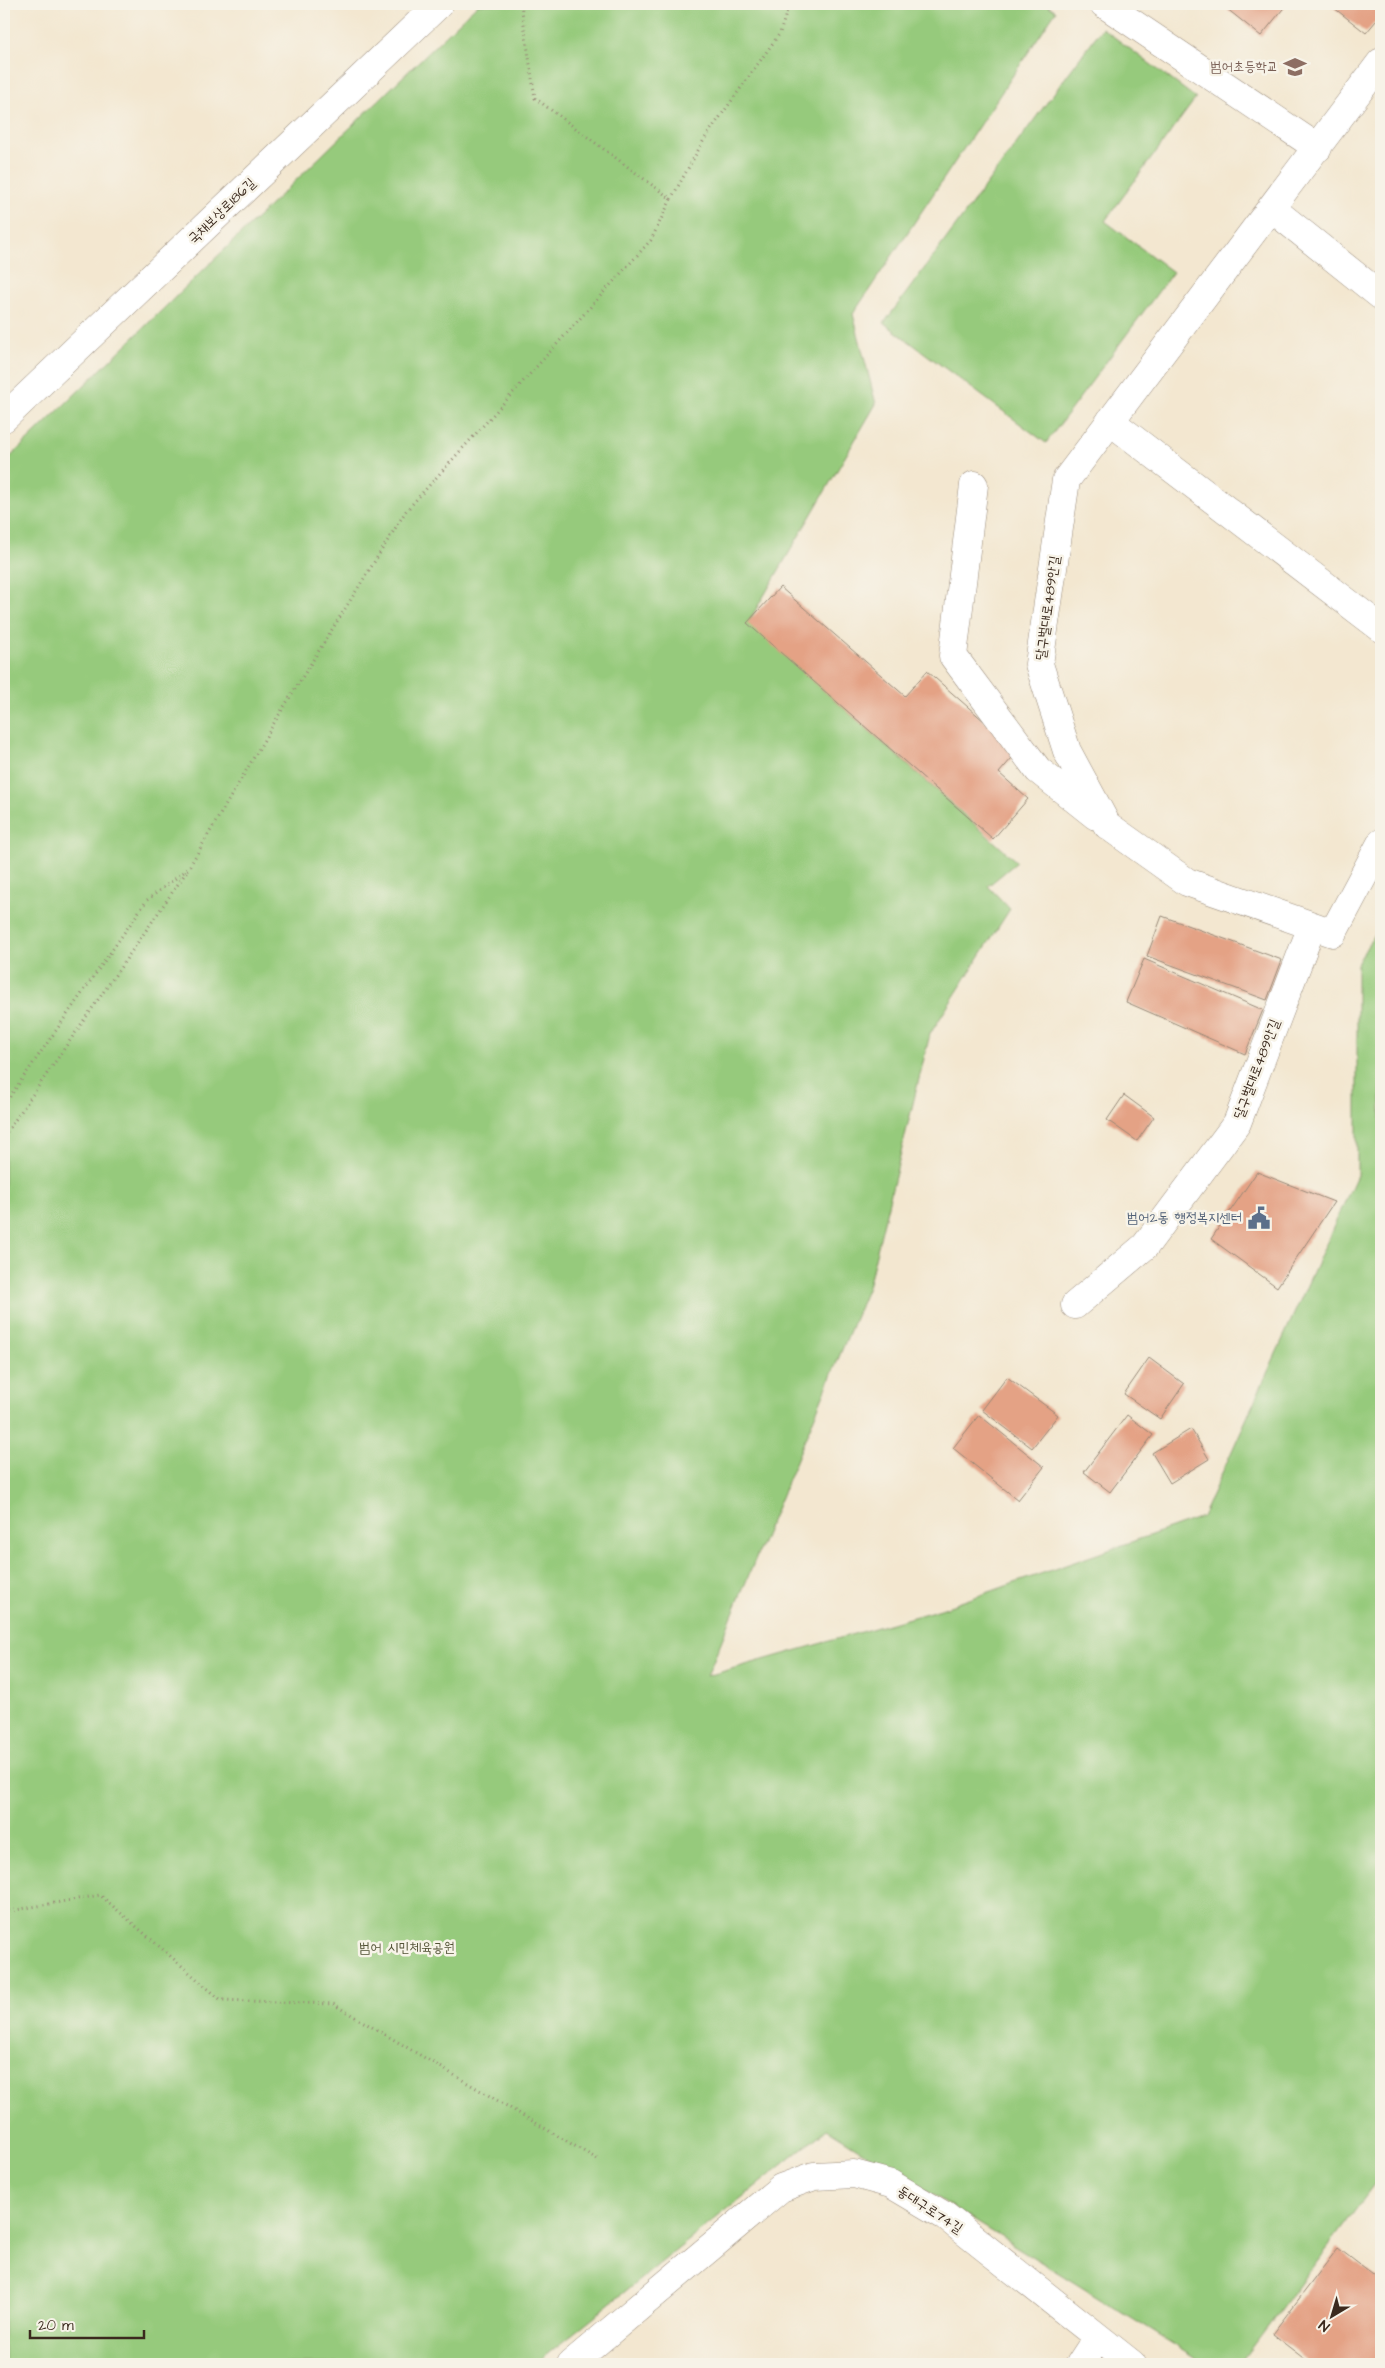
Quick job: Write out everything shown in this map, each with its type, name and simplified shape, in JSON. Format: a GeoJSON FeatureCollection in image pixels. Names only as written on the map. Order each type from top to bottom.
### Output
{"type":"FeatureCollection","features":[{"type":"Feature","properties":{"kind":"street","name":"국채보상로186길"},"geometry":{"type":"LineString","coordinates":[[4,418],[439,4]]}},
{"type":"Feature","properties":{"kind":"street"},"geometry":{"type":"LineString","coordinates":[[1104,4],[1318,148]]}},
{"type":"Feature","properties":{"kind":"street","name":"달구벌대로489안길"},"geometry":{"type":"LineString","coordinates":[[1107,825],[1066,751],[1039,664],[1066,480],[1381,62]]}},
{"type":"Feature","properties":{"kind":"street"},"geometry":{"type":"LineString","coordinates":[[1271,208],[1381,296]]}},
{"type":"Feature","properties":{"kind":"street"},"geometry":{"type":"LineString","coordinates":[[1110,421],[1381,628]]}},
{"type":"Feature","properties":{"kind":"street","name":"달구벌대로489안길"},"geometry":{"type":"LineString","coordinates":[[974,485],[953,656],[1038,770],[1107,825],[1187,882],[1333,933],[1381,843]]}},
{"type":"Feature","properties":{"kind":"street","name":"달구벌대로489안길"},"geometry":{"type":"LineString","coordinates":[[1075,1305],[1145,1246],[1237,1123],[1312,926]]}},
{"type":"Feature","properties":{"kind":"street","name":"동대구로74길"},"geometry":{"type":"LineString","coordinates":[[571,2364],[781,2188],[814,2176],[854,2174],[891,2184],[945,2216],[1132,2364]]}},
{"type":"Feature","properties":{"kind":"street"},"geometry":{"type":"LineString","coordinates":[[1080,2364],[1097,2338]]}},
{"type":"Feature","properties":{"kind":"path"},"geometry":{"type":"LineString","coordinates":[[521,4],[535,98],[671,199]]}},
{"type":"Feature","properties":{"kind":"path"},"geometry":{"type":"LineString","coordinates":[[4,1136],[188,869],[280,713],[406,511],[651,240],[671,199],[705,138],[780,33],[790,4]]}},
{"type":"Feature","properties":{"kind":"path"},"geometry":{"type":"LineString","coordinates":[[4,1106],[147,900],[188,869]]}},
{"type":"Feature","properties":{"kind":"path"},"geometry":{"type":"LineString","coordinates":[[4,1912],[100,1895],[221,2000],[333,2004],[597,2159]]}},
{"type":"Feature","properties":{"kind":"green space","name":"범어 시민체육공원"},"geometry":{"type":"Polygon","coordinates":[[[478,4],[1046,4],[1056,11],[853,314],[876,404],[748,623],[1017,862],[988,886],[1010,909],[930,1034],[868,1287],[707,1676],[941,1609],[1202,1517],[1357,1175],[1357,964],[1381,922],[1381,2176],[1240,2364],[1205,2364],[827,2129],[535,2364],[4,2364],[4,463],[478,4]]]}},
{"type":"Feature","properties":{"kind":"green space"},"geometry":{"type":"Polygon","coordinates":[[[1102,28],[1196,98],[1105,221],[1173,272],[1046,443],[884,323],[1102,28]]]}},
{"type":"Feature","properties":{"kind":"building","name":"범어초등학교"},"geometry":{"type":"Polygon","coordinates":[[[1221,4],[1287,4],[1261,36],[1221,4]]]}},
{"type":"Feature","properties":{"kind":"building"},"geometry":{"type":"Polygon","coordinates":[[[1329,4],[1381,4],[1381,15],[1366,33],[1329,4]]]}},
{"type":"Feature","properties":{"kind":"building"},"geometry":{"type":"Polygon","coordinates":[[[780,587],[905,696],[927,671],[1018,751],[999,773],[1028,799],[993,839],[747,623],[780,587]]]}},
{"type":"Feature","properties":{"kind":"building"},"geometry":{"type":"Polygon","coordinates":[[[1162,916],[1282,960],[1267,1000],[1147,956],[1162,916]]]}},
{"type":"Feature","properties":{"kind":"building"},"geometry":{"type":"Polygon","coordinates":[[[1144,959],[1263,1010],[1245,1054],[1126,1002],[1144,959]]]}},
{"type":"Feature","properties":{"kind":"building"},"geometry":{"type":"Polygon","coordinates":[[[1124,1095],[1154,1117],[1137,1141],[1107,1120],[1124,1095]]]}},
{"type":"Feature","properties":{"kind":"building"},"geometry":{"type":"Polygon","coordinates":[[[1257,1172],[1334,1202],[1277,1287],[1211,1239],[1257,1172]]]}},
{"type":"Feature","properties":{"kind":"building"},"geometry":{"type":"Polygon","coordinates":[[[1149,1358],[1184,1384],[1160,1419],[1124,1394],[1149,1358]]]}},
{"type":"Feature","properties":{"kind":"building"},"geometry":{"type":"Polygon","coordinates":[[[1007,1377],[1058,1415],[1032,1448],[982,1410],[1007,1377]]]}},
{"type":"Feature","properties":{"kind":"building"},"geometry":{"type":"Polygon","coordinates":[[[979,1415],[1044,1467],[1018,1500],[953,1448],[979,1415]]]}},
{"type":"Feature","properties":{"kind":"building"},"geometry":{"type":"Polygon","coordinates":[[[1127,1415],[1153,1435],[1110,1492],[1084,1472],[1127,1415]]]}},
{"type":"Feature","properties":{"kind":"building"},"geometry":{"type":"Polygon","coordinates":[[[1191,1429],[1209,1459],[1170,1483],[1152,1453],[1191,1429]]]}},
{"type":"Feature","properties":{"kind":"building"},"geometry":{"type":"Polygon","coordinates":[[[1338,2248],[1381,2281],[1381,2364],[1311,2364],[1272,2334],[1338,2248]]]}},
{"type":"Feature","properties":{"kind":"place","name":"범어초등학교"},"geometry":{"type":"Point","coordinates":[1295,67]}},
{"type":"Feature","properties":{"kind":"place","name":"범어2동 행정복지센터"},"geometry":{"type":"Point","coordinates":[1259,1218]}}]}
